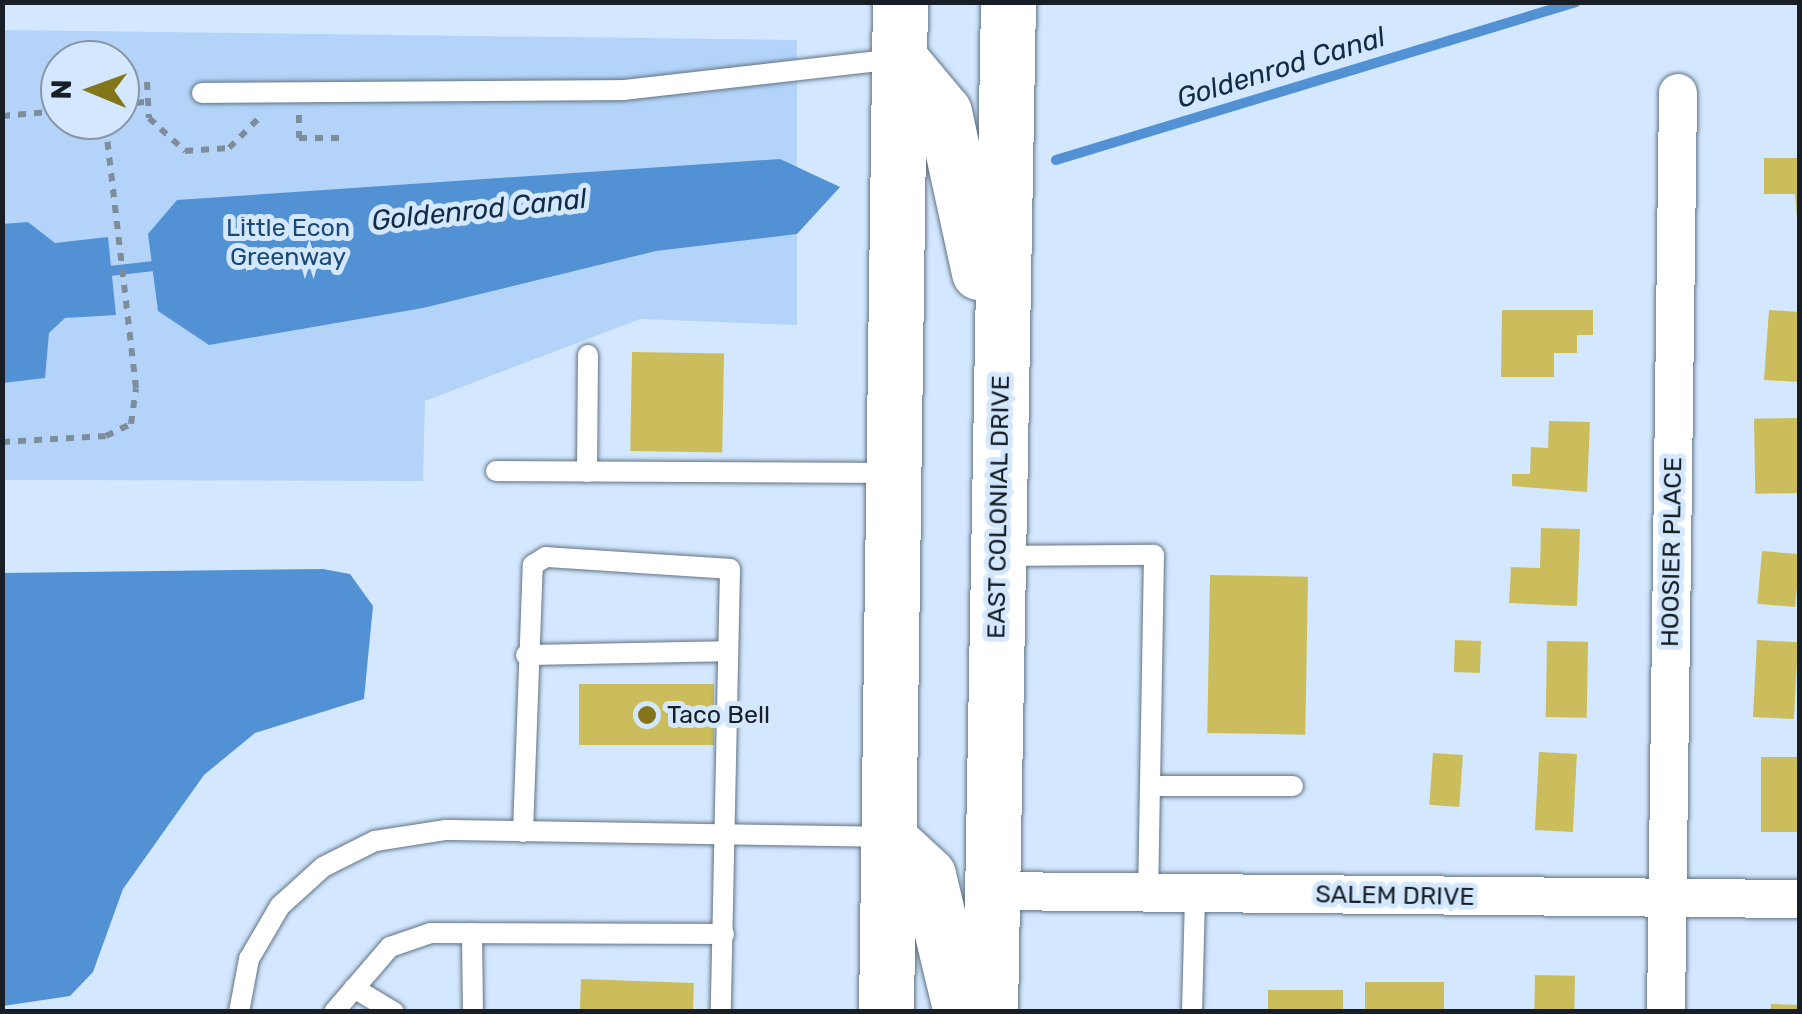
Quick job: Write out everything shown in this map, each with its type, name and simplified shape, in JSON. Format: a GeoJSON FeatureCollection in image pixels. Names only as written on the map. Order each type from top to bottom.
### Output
{"type":"FeatureCollection","features":[{"type":"Feature","properties":{"kind":"highway"},"geometry":{"type":"LineString","coordinates":[[886,1012],[900,2]]}},
{"type":"Feature","properties":{"kind":"highway","name":"EAST COLONIAL DRIVE"},"geometry":{"type":"LineString","coordinates":[[990,1012],[1000,479],[995,12]]}},
{"type":"Feature","properties":{"kind":"highway"},"geometry":{"type":"LineString","coordinates":[[899,58],[944,112],[961,170],[1000,479]]}},
{"type":"Feature","properties":{"kind":"highway"},"geometry":{"type":"LineString","coordinates":[[887,836],[928,875],[961,1012]]}},
{"type":"Feature","properties":{"kind":"street","name":"HOOSIER PLACE"},"geometry":{"type":"LineString","coordinates":[[1666,1012],[1678,92]]}},
{"type":"Feature","properties":{"kind":"street","name":"SALEM DRIVE"},"geometry":{"type":"LineString","coordinates":[[992,891],[1800,899]]}},
{"type":"Feature","properties":{"kind":"lane"},"geometry":{"type":"LineString","coordinates":[[202,93],[624,90],[899,58]]}},
{"type":"Feature","properties":{"kind":"lane"},"geometry":{"type":"LineString","coordinates":[[587,472],[588,355]]}},
{"type":"Feature","properties":{"kind":"lane"},"geometry":{"type":"LineString","coordinates":[[496,471],[894,472]]}},
{"type":"Feature","properties":{"kind":"lane"},"geometry":{"type":"LineString","coordinates":[[998,556],[1154,555],[1148,893]]}},
{"type":"Feature","properties":{"kind":"lane"},"geometry":{"type":"LineString","coordinates":[[523,832],[526,584],[546,557],[730,568],[721,1012]]}},
{"type":"Feature","properties":{"kind":"lane"},"geometry":{"type":"LineString","coordinates":[[526,655],[728,652]]}},
{"type":"Feature","properties":{"kind":"lane"},"geometry":{"type":"LineString","coordinates":[[1150,786],[1293,786]]}},
{"type":"Feature","properties":{"kind":"lane"},"geometry":{"type":"LineString","coordinates":[[239,1012],[249,959],[280,906],[322,867],[375,841],[523,832],[887,836]]}},
{"type":"Feature","properties":{"kind":"lane"},"geometry":{"type":"LineString","coordinates":[[1192,1012],[1195,894]]}},
{"type":"Feature","properties":{"kind":"lane"},"geometry":{"type":"LineString","coordinates":[[334,1012],[390,946],[472,934],[724,934]]}},
{"type":"Feature","properties":{"kind":"lane"},"geometry":{"type":"LineString","coordinates":[[472,934],[473,1012]]}},
{"type":"Feature","properties":{"kind":"lane"},"geometry":{"type":"LineString","coordinates":[[354,988],[394,1012]]}},
{"type":"Feature","properties":{"kind":"path"},"geometry":{"type":"LineString","coordinates":[[147,82],[146,102],[168,142],[195,153],[229,148],[268,112]]}},
{"type":"Feature","properties":{"kind":"path"},"geometry":{"type":"LineString","coordinates":[[140,103],[146,102]]}},
{"type":"Feature","properties":{"kind":"path"},"geometry":{"type":"LineString","coordinates":[[287,110],[299,110],[299,138],[347,138]]}},
{"type":"Feature","properties":{"kind":"path"},"geometry":{"type":"LineString","coordinates":[[2,116],[40,112]]}},
{"type":"Feature","properties":{"kind":"path"},"geometry":{"type":"LineString","coordinates":[[2,442],[125,430],[136,402],[107,140]]}},
{"type":"Feature","properties":{"kind":"green space","name":"Little Econ Greenway"},"geometry":{"type":"Polygon","coordinates":[[[3,30],[797,40],[797,325],[640,319],[425,401],[423,481],[3,480],[3,30]]]}},
{"type":"Feature","properties":{"kind":"water"},"geometry":{"type":"Polygon","coordinates":[[[780,159],[840,187],[797,234],[656,251],[423,308],[209,345],[158,311],[148,234],[177,200],[780,159]]]}},
{"type":"Feature","properties":{"kind":"water"},"geometry":{"type":"Polygon","coordinates":[[[28,222],[55,243],[108,237],[116,315],[65,318],[49,333],[45,378],[3,383],[3,224],[28,222]]]}},
{"type":"Feature","properties":{"kind":"water"},"geometry":{"type":"Polygon","coordinates":[[[323,569],[350,574],[373,606],[364,699],[255,733],[204,775],[123,889],[93,972],[70,996],[3,1006],[3,573],[323,569]]]}},
{"type":"Feature","properties":{"kind":"building"},"geometry":{"type":"Polygon","coordinates":[[[1764,158],[1800,158],[1800,251],[1795,194],[1764,194],[1764,158]]]}},
{"type":"Feature","properties":{"kind":"building"},"geometry":{"type":"Polygon","coordinates":[[[1502,310],[1593,310],[1593,335],[1577,335],[1577,353],[1554,353],[1554,377],[1501,377],[1502,310]]]}},
{"type":"Feature","properties":{"kind":"building"},"geometry":{"type":"Polygon","coordinates":[[[1769,310],[1800,312],[1800,382],[1764,380],[1769,310]]]}},
{"type":"Feature","properties":{"kind":"building"},"geometry":{"type":"Polygon","coordinates":[[[632,352],[724,354],[722,453],[630,451],[632,352]]]}},
{"type":"Feature","properties":{"kind":"building"},"geometry":{"type":"Polygon","coordinates":[[[1799,418],[1800,493],[1755,494],[1754,419],[1799,418]]]}},
{"type":"Feature","properties":{"kind":"building"},"geometry":{"type":"Polygon","coordinates":[[[1549,421],[1590,422],[1587,492],[1512,486],[1512,474],[1530,474],[1531,447],[1548,448],[1549,421]]]}},
{"type":"Feature","properties":{"kind":"building"},"geometry":{"type":"Polygon","coordinates":[[[1541,528],[1580,529],[1577,606],[1509,603],[1511,567],[1540,568],[1541,528]]]}},
{"type":"Feature","properties":{"kind":"building"},"geometry":{"type":"Polygon","coordinates":[[[1762,551],[1800,554],[1795,607],[1757,604],[1762,551]]]}},
{"type":"Feature","properties":{"kind":"building"},"geometry":{"type":"Polygon","coordinates":[[[1210,575],[1308,577],[1305,735],[1207,733],[1210,575]]]}},
{"type":"Feature","properties":{"kind":"building"},"geometry":{"type":"Polygon","coordinates":[[[1455,640],[1481,641],[1480,673],[1454,672],[1455,640]]]}},
{"type":"Feature","properties":{"kind":"building"},"geometry":{"type":"Polygon","coordinates":[[[1757,640],[1798,642],[1794,719],[1753,717],[1757,640]]]}},
{"type":"Feature","properties":{"kind":"building"},"geometry":{"type":"Polygon","coordinates":[[[1547,641],[1588,642],[1587,718],[1546,717],[1547,641]]]}},
{"type":"Feature","properties":{"kind":"building","name":"Taco Bell"},"geometry":{"type":"Polygon","coordinates":[[[579,684],[714,684],[714,745],[579,745],[579,684]]]}},
{"type":"Feature","properties":{"kind":"building"},"geometry":{"type":"Polygon","coordinates":[[[1539,752],[1577,754],[1573,832],[1535,830],[1539,752]]]}},
{"type":"Feature","properties":{"kind":"building"},"geometry":{"type":"Polygon","coordinates":[[[1433,753],[1463,755],[1459,807],[1429,805],[1433,753]]]}},
{"type":"Feature","properties":{"kind":"building"},"geometry":{"type":"Polygon","coordinates":[[[1761,757],[1800,757],[1800,832],[1761,832],[1761,757]]]}},
{"type":"Feature","properties":{"kind":"building"},"geometry":{"type":"Polygon","coordinates":[[[1535,975],[1575,976],[1574,1012],[1534,1012],[1535,975]]]}},
{"type":"Feature","properties":{"kind":"building"},"geometry":{"type":"Polygon","coordinates":[[[581,979],[694,983],[693,1012],[580,1012],[581,979]]]}},
{"type":"Feature","properties":{"kind":"building"},"geometry":{"type":"Polygon","coordinates":[[[1365,982],[1444,982],[1444,1012],[1365,1012],[1365,982]]]}},
{"type":"Feature","properties":{"kind":"building"},"geometry":{"type":"Polygon","coordinates":[[[1268,990],[1343,990],[1343,1012],[1268,1012],[1268,990]]]}},
{"type":"Feature","properties":{"kind":"building"},"geometry":{"type":"Polygon","coordinates":[[[1771,1004],[1800,1005],[1800,1012],[1771,1012],[1771,1004]]]}},
{"type":"Feature","properties":{"kind":"waterway","name":"Goldenrod Canal"},"geometry":{"type":"LineString","coordinates":[[1056,160],[1576,2]]}},
{"type":"Feature","properties":{"kind":"waterway","name":"Goldenrod Canal"},"geometry":{"type":"LineString","coordinates":[[101,272],[163,265]]}},
{"type":"Feature","properties":{"kind":"place","name":"Taco Bell"},"geometry":{"type":"Point","coordinates":[647,715]}}]}
